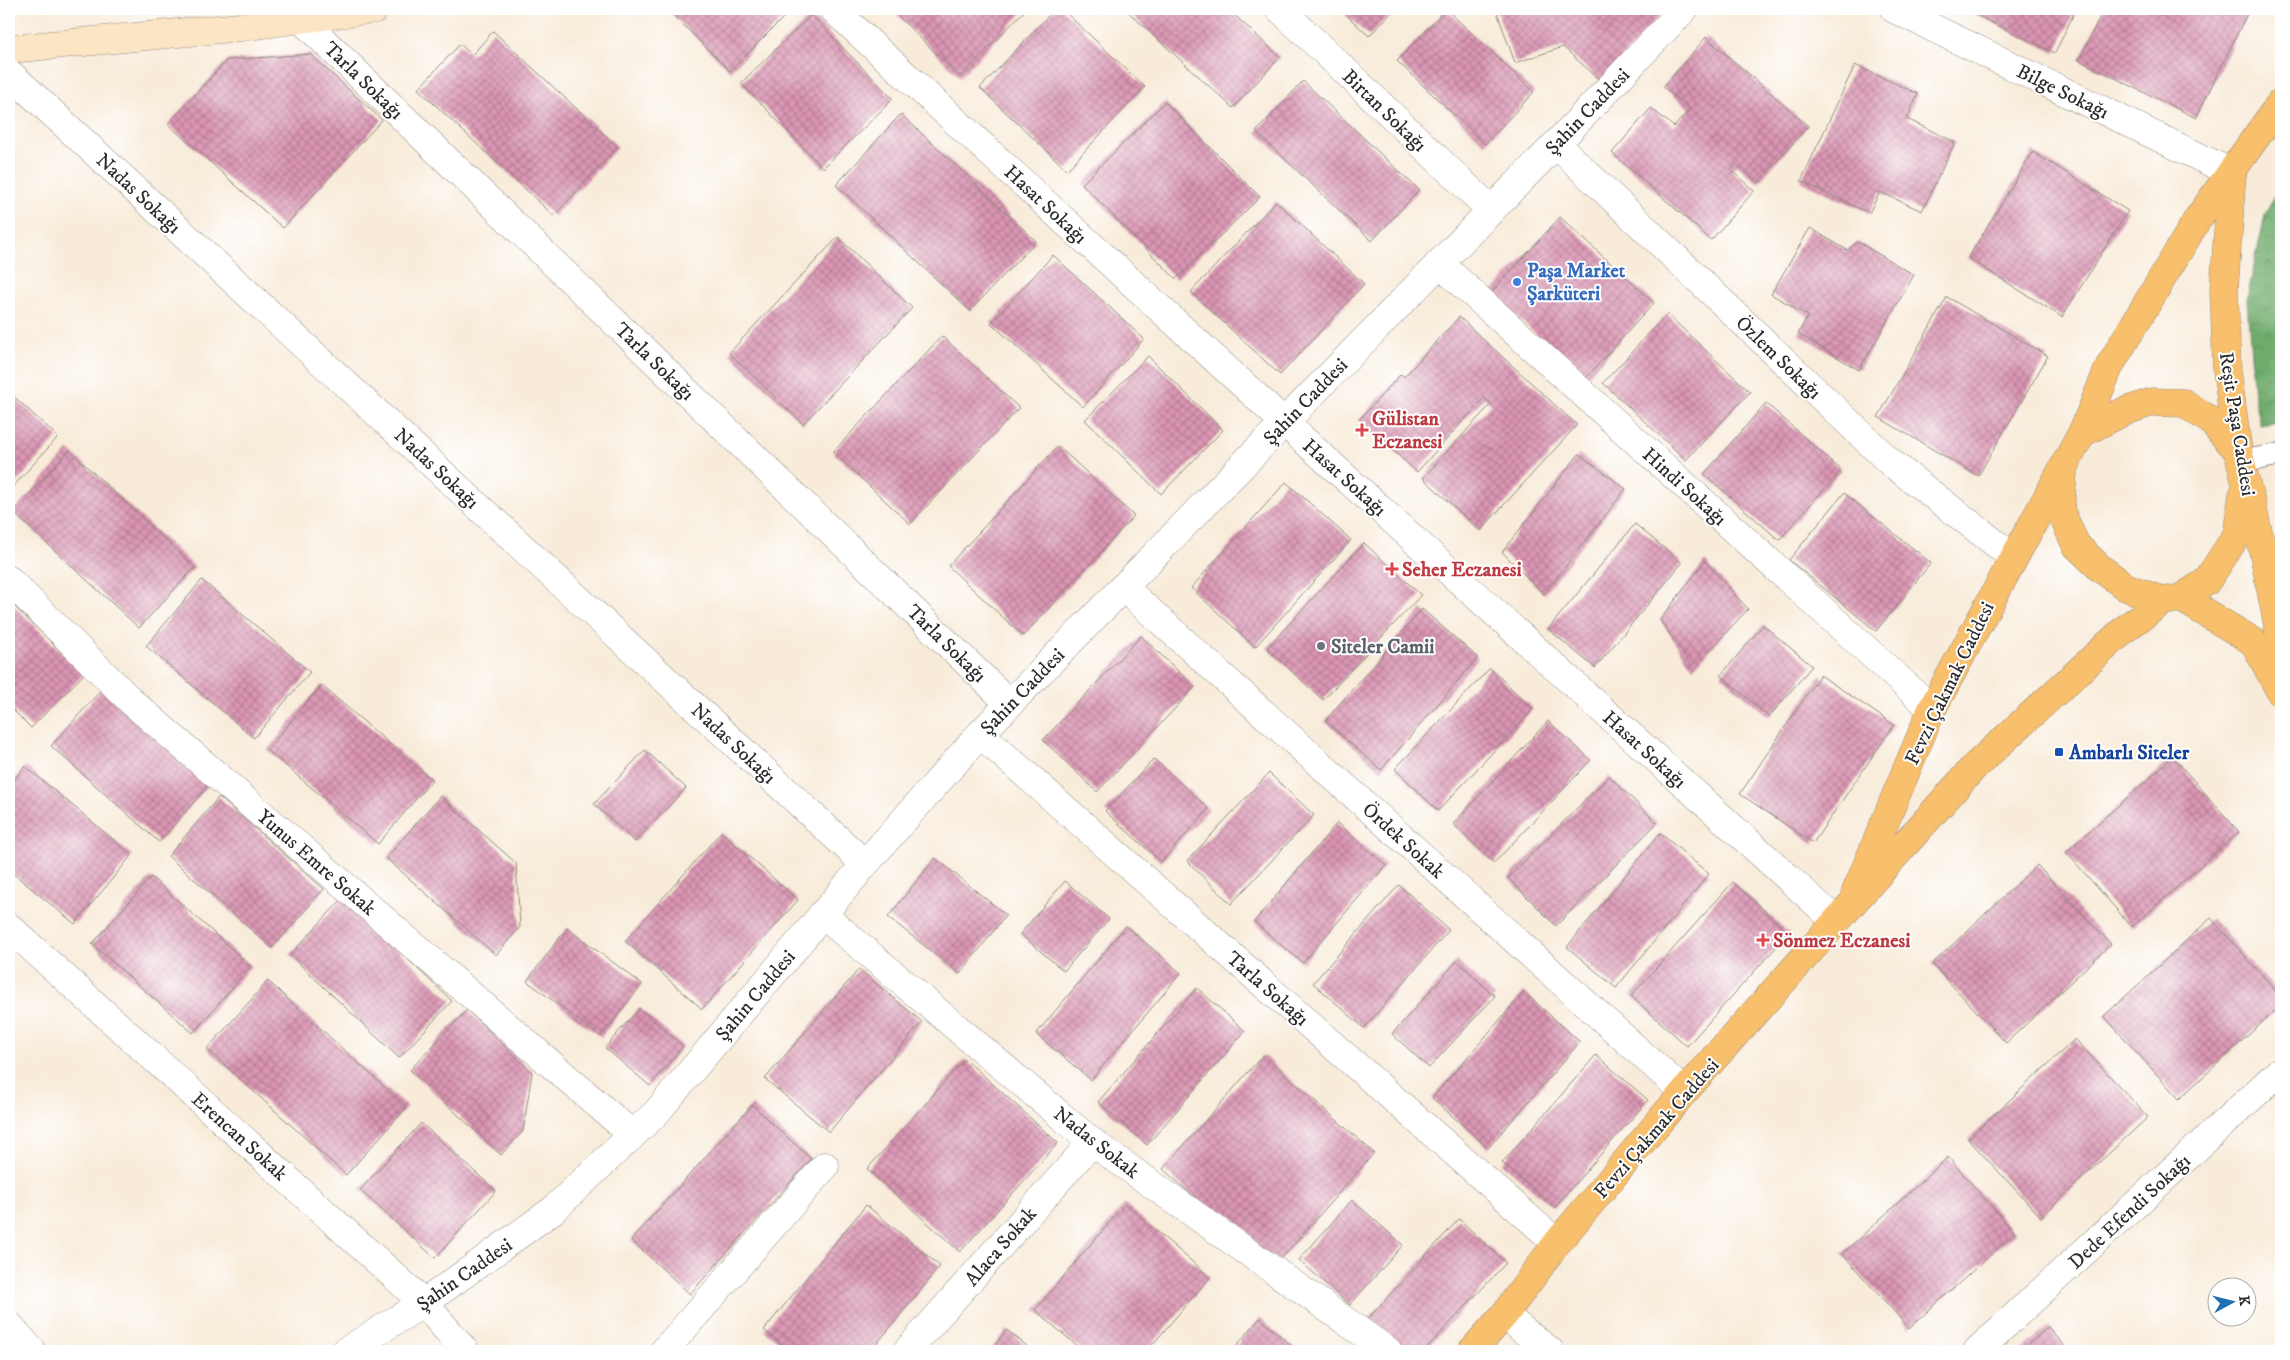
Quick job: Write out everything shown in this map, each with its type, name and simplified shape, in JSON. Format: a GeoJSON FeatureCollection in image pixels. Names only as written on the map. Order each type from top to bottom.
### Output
{"type":"FeatureCollection","features":[{"type":"Feature","properties":{"kind":"main road"},"geometry":{"type":"LineString","coordinates":[[2281,102],[2197,220],[2110,365],[2082,433],[2065,463],[2060,510],[2076,545],[2100,568],[2126,587],[2172,599],[2254,642],[2281,693]]}},
{"type":"Feature","properties":{"kind":"main road","name":"Reşit Paşa Caddesi"},"geometry":{"type":"LineString","coordinates":[[2232,173],[2224,290],[2226,371],[2241,464],[2264,555],[2281,642]]}},
{"type":"Feature","properties":{"kind":"main road"},"geometry":{"type":"LineString","coordinates":[[2082,433],[2123,412],[2152,402],[2184,403],[2211,421],[2241,464]]}},
{"type":"Feature","properties":{"kind":"main road","name":"Fevzi Çakmak Caddesi"},"geometry":{"type":"LineString","coordinates":[[1842,916],[1932,709],[2065,463]]}},
{"type":"Feature","properties":{"kind":"main road","name":"Fevzi Çakmak Caddesi"},"geometry":{"type":"LineString","coordinates":[[1472,1351],[1504,1315],[1557,1243],[1684,1092],[1974,767],[2126,628],[2172,599],[2206,582],[2237,535],[2242,510],[2241,464]]}},
{"type":"Feature","properties":{"kind":"street"},"geometry":{"type":"LineString","coordinates":[[9,49],[231,28],[375,9]]}},
{"type":"Feature","properties":{"kind":"street","name":"Hasat Sokağı"},"geometry":{"type":"LineString","coordinates":[[833,9],[1284,422],[1842,916]]}},
{"type":"Feature","properties":{"kind":"street","name":"Birtan Sokağı"},"geometry":{"type":"LineString","coordinates":[[1280,9],[1491,210]]}},
{"type":"Feature","properties":{"kind":"street","name":"Şahin Caddesi"},"geometry":{"type":"LineString","coordinates":[[346,1351],[424,1303],[553,1210],[656,1113],[822,914],[980,734],[1556,144],[1684,9]]}},
{"type":"Feature","properties":{"kind":"street","name":"Bilge Sokağı"},"geometry":{"type":"LineString","coordinates":[[1894,9],[2232,173]]}},
{"type":"Feature","properties":{"kind":"street","name":"Tarla Sokağı"},"geometry":{"type":"LineString","coordinates":[[301,19],[1010,704]]}},
{"type":"Feature","properties":{"kind":"street","name":"Nadas Sokağı"},"geometry":{"type":"LineString","coordinates":[[9,73],[865,864]]}},
{"type":"Feature","properties":{"kind":"street","name":"Özlem Sokağı"},"geometry":{"type":"LineString","coordinates":[[1556,144],[1890,462],[2013,557]]}},
{"type":"Feature","properties":{"kind":"street","name":"Hindi Sokağı"},"geometry":{"type":"LineString","coordinates":[[1439,263],[1932,709]]}},
{"type":"Feature","properties":{"kind":"street","name":"Yunus Emre Sokak"},"geometry":{"type":"LineString","coordinates":[[9,580],[133,703],[634,1135]]}},
{"type":"Feature","properties":{"kind":"street","name":"Ördek Sokak"},"geometry":{"type":"LineString","coordinates":[[1123,588],[1684,1092]]}},
{"type":"Feature","properties":{"kind":"street","name":"Tarla Sokağı"},"geometry":{"type":"LineString","coordinates":[[980,734],[1557,1243]]}},
{"type":"Feature","properties":{"kind":"street","name":"Nadas Sokak"},"geometry":{"type":"LineString","coordinates":[[822,914],[1092,1142],[1388,1351]]}},
{"type":"Feature","properties":{"kind":"street","name":"Erencan Sokak"},"geometry":{"type":"LineString","coordinates":[[9,927],[424,1303],[466,1351]]}},
{"type":"Feature","properties":{"kind":"street","name":"Dede Efendi Sokağı"},"geometry":{"type":"LineString","coordinates":[[1977,1351],[2281,1070]]}},
{"type":"Feature","properties":{"kind":"street","name":"Alaca Sokak"},"geometry":{"type":"LineString","coordinates":[[907,1351],[1092,1142]]}},
{"type":"Feature","properties":{"kind":"street"},"geometry":{"type":"LineString","coordinates":[[664,1351],[825,1166]]}},
{"type":"Feature","properties":{"kind":"street"},"geometry":{"type":"LineString","coordinates":[[1504,1315],[1550,1351]]}},
{"type":"Feature","properties":{"kind":"street"},"geometry":{"type":"LineString","coordinates":[[9,1325],[32,1351]]}},
{"type":"Feature","properties":{"kind":"lane"},"geometry":{"type":"LineString","coordinates":[[2241,464],[2281,454]]}},
{"type":"Feature","properties":{"kind":"green space"},"geometry":{"type":"Polygon","coordinates":[[[2281,181],[2281,422],[2260,425],[2254,398],[2247,299],[2265,215],[2281,181]]]}},
{"type":"Feature","properties":{"kind":"building"},"geometry":{"type":"Polygon","coordinates":[[[667,9],[792,9],[730,71],[667,9]]]}},
{"type":"Feature","properties":{"kind":"building"},"geometry":{"type":"Polygon","coordinates":[[[891,9],[1026,9],[960,77],[891,9]]]}},
{"type":"Feature","properties":{"kind":"building"},"geometry":{"type":"Polygon","coordinates":[[[1055,9],[1062,9],[1145,87],[1067,170],[980,88],[1055,9]]]}},
{"type":"Feature","properties":{"kind":"building"},"geometry":{"type":"Polygon","coordinates":[[[1125,9],[1228,9],[1280,57],[1233,108],[1125,9]]]}},
{"type":"Feature","properties":{"kind":"building"},"geometry":{"type":"Polygon","coordinates":[[[1340,9],[1395,9],[1369,36],[1340,9]]]}},
{"type":"Feature","properties":{"kind":"building"},"geometry":{"type":"Polygon","coordinates":[[[1446,9],[1534,92],[1485,144],[1397,61],[1446,9]]]}},
{"type":"Feature","properties":{"kind":"building"},"geometry":{"type":"Polygon","coordinates":[[[1496,9],[1666,9],[1601,81],[1563,47],[1515,63],[1496,9]]]}},
{"type":"Feature","properties":{"kind":"building"},"geometry":{"type":"Polygon","coordinates":[[[1964,9],[2076,9],[2055,53],[1964,9]]]}},
{"type":"Feature","properties":{"kind":"building"},"geometry":{"type":"Polygon","coordinates":[[[2104,9],[2236,9],[2247,14],[2196,118],[2079,60],[2104,9]]]}},
{"type":"Feature","properties":{"kind":"building"},"geometry":{"type":"Polygon","coordinates":[[[811,15],[893,99],[823,168],[741,83],[811,15]]]}},
{"type":"Feature","properties":{"kind":"building"},"geometry":{"type":"Polygon","coordinates":[[[493,31],[618,147],[554,216],[418,89],[460,44],[472,55],[493,31]]]}},
{"type":"Feature","properties":{"kind":"building"},"geometry":{"type":"Polygon","coordinates":[[[1706,37],[1808,126],[1758,183],[1736,164],[1731,170],[1754,191],[1711,240],[1612,153],[1651,108],[1674,127],[1690,109],[1663,87],[1706,37]]]}},
{"type":"Feature","properties":{"kind":"building"},"geometry":{"type":"Polygon","coordinates":[[[310,54],[382,120],[283,228],[168,124],[227,60],[310,54]]]}},
{"type":"Feature","properties":{"kind":"building"},"geometry":{"type":"Polygon","coordinates":[[[1855,65],[1918,94],[1907,119],[1955,142],[1922,211],[1880,192],[1869,213],[1801,181],[1855,65]]]}},
{"type":"Feature","properties":{"kind":"building"},"geometry":{"type":"Polygon","coordinates":[[[1303,81],[1419,190],[1372,241],[1256,132],[1303,81]]]}},
{"type":"Feature","properties":{"kind":"building"},"geometry":{"type":"Polygon","coordinates":[[[1165,102],[1260,197],[1176,279],[1082,184],[1165,102]]]}},
{"type":"Feature","properties":{"kind":"building"},"geometry":{"type":"Polygon","coordinates":[[[901,114],[1036,241],[970,311],[836,185],[901,114]]]}},
{"type":"Feature","properties":{"kind":"building"},"geometry":{"type":"Polygon","coordinates":[[[2033,152],[2128,211],[2062,317],[1968,258],[2033,152]]]}},
{"type":"Feature","properties":{"kind":"building"},"geometry":{"type":"Polygon","coordinates":[[[1276,201],[1364,284],[1280,375],[1191,292],[1276,201]]]}},
{"type":"Feature","properties":{"kind":"building"},"geometry":{"type":"Polygon","coordinates":[[[1560,217],[1654,303],[1585,379],[1491,293],[1560,217]]]}},
{"type":"Feature","properties":{"kind":"building"},"geometry":{"type":"Polygon","coordinates":[[[1810,228],[1847,250],[1858,242],[1914,275],[1859,370],[1798,334],[1808,316],[1771,294],[1810,228]]]}},
{"type":"Feature","properties":{"kind":"building"},"geometry":{"type":"Polygon","coordinates":[[[838,237],[912,308],[803,424],[729,353],[838,237]]]}},
{"type":"Feature","properties":{"kind":"building"},"geometry":{"type":"Polygon","coordinates":[[[1053,255],[1144,339],[1083,407],[991,323],[1053,255]]]}},
{"type":"Feature","properties":{"kind":"building"},"geometry":{"type":"Polygon","coordinates":[[[1947,297],[2048,356],[1978,476],[1878,417],[1947,297]]]}},
{"type":"Feature","properties":{"kind":"building"},"geometry":{"type":"Polygon","coordinates":[[[1667,314],[1750,392],[1686,460],[1603,383],[1667,314]]]}},
{"type":"Feature","properties":{"kind":"building"},"geometry":{"type":"Polygon","coordinates":[[[1459,317],[1577,425],[1480,531],[1423,478],[1491,404],[1484,398],[1417,472],[1359,420],[1401,374],[1404,377],[1459,317]]]}},
{"type":"Feature","properties":{"kind":"building"},"geometry":{"type":"Polygon","coordinates":[[[942,336],[1019,408],[910,524],[833,452],[942,336]]]}},
{"type":"Feature","properties":{"kind":"building"},"geometry":{"type":"Polygon","coordinates":[[[1148,356],[1223,430],[1161,494],[1085,420],[1148,356]]]}},
{"type":"Feature","properties":{"kind":"building"},"geometry":{"type":"Polygon","coordinates":[[[9,392],[58,437],[9,491],[9,392]]]}},
{"type":"Feature","properties":{"kind":"building"},"geometry":{"type":"Polygon","coordinates":[[[1766,403],[1841,470],[1779,540],[1704,474],[1766,403]]]}},
{"type":"Feature","properties":{"kind":"building"},"geometry":{"type":"Polygon","coordinates":[[[1058,446],[1134,516],[1023,636],[948,566],[1058,446]]]}},
{"type":"Feature","properties":{"kind":"building"},"geometry":{"type":"Polygon","coordinates":[[[69,450],[195,567],[139,628],[13,512],[69,450]]]}},
{"type":"Feature","properties":{"kind":"building"},"geometry":{"type":"Polygon","coordinates":[[[1579,454],[1626,489],[1544,594],[1502,552],[1579,454]]]}},
{"type":"Feature","properties":{"kind":"building"},"geometry":{"type":"Polygon","coordinates":[[[1286,482],[1351,540],[1255,647],[1191,588],[1286,482]]]}},
{"type":"Feature","properties":{"kind":"building"},"geometry":{"type":"Polygon","coordinates":[[[1844,493],[1931,563],[1876,631],[1789,560],[1844,493]]]}},
{"type":"Feature","properties":{"kind":"building"},"geometry":{"type":"Polygon","coordinates":[[[1635,524],[1682,563],[1595,668],[1548,629],[1635,524]]]}},
{"type":"Feature","properties":{"kind":"building"},"geometry":{"type":"Polygon","coordinates":[[[1364,543],[1421,595],[1323,700],[1267,648],[1364,543]]]}},
{"type":"Feature","properties":{"kind":"building"},"geometry":{"type":"Polygon","coordinates":[[[1705,561],[1748,609],[1693,668],[1660,620],[1705,561]]]}},
{"type":"Feature","properties":{"kind":"building"},"geometry":{"type":"Polygon","coordinates":[[[202,580],[310,672],[254,738],[146,646],[202,580]]]}},
{"type":"Feature","properties":{"kind":"building"},"geometry":{"type":"Polygon","coordinates":[[[9,601],[84,674],[31,728],[9,706],[9,601]]]}},
{"type":"Feature","properties":{"kind":"building"},"geometry":{"type":"Polygon","coordinates":[[[1422,609],[1478,658],[1381,770],[1325,721],[1422,609]]]}},
{"type":"Feature","properties":{"kind":"building"},"geometry":{"type":"Polygon","coordinates":[[[1763,625],[1812,666],[1769,717],[1721,675],[1763,625]]]}},
{"type":"Feature","properties":{"kind":"building"},"geometry":{"type":"Polygon","coordinates":[[[1141,636],[1195,687],[1097,792],[1043,740],[1141,636]]]}},
{"type":"Feature","properties":{"kind":"building"},"geometry":{"type":"Polygon","coordinates":[[[1490,668],[1533,709],[1438,811],[1395,769],[1490,668]]]}},
{"type":"Feature","properties":{"kind":"building"},"geometry":{"type":"Polygon","coordinates":[[[1820,675],[1894,725],[1813,843],[1740,794],[1820,675]]]}},
{"type":"Feature","properties":{"kind":"building"},"geometry":{"type":"Polygon","coordinates":[[[321,685],[432,780],[378,844],[267,750],[321,685]]]}},
{"type":"Feature","properties":{"kind":"building"},"geometry":{"type":"Polygon","coordinates":[[[102,689],[210,784],[159,842],[51,746],[102,689]]]}},
{"type":"Feature","properties":{"kind":"building"},"geometry":{"type":"Polygon","coordinates":[[[1548,721],[1591,760],[1494,863],[1453,824],[1548,721]]]}},
{"type":"Feature","properties":{"kind":"building"},"geometry":{"type":"Polygon","coordinates":[[[645,750],[686,788],[635,842],[594,804],[645,750]]]}},
{"type":"Feature","properties":{"kind":"building"},"geometry":{"type":"Polygon","coordinates":[[[2173,757],[2239,832],[2132,927],[2066,852],[2173,757]]]}},
{"type":"Feature","properties":{"kind":"building"},"geometry":{"type":"Polygon","coordinates":[[[1154,759],[1209,809],[1161,862],[1105,811],[1154,759]]]}},
{"type":"Feature","properties":{"kind":"building"},"geometry":{"type":"Polygon","coordinates":[[[25,766],[132,855],[75,924],[9,870],[9,787],[25,766]]]}},
{"type":"Feature","properties":{"kind":"building"},"geometry":{"type":"Polygon","coordinates":[[[1269,773],[1314,815],[1231,904],[1187,861],[1269,773]]]}},
{"type":"Feature","properties":{"kind":"building"},"geometry":{"type":"Polygon","coordinates":[[[1609,776],[1657,823],[1556,926],[1508,878],[1609,776]]]}},
{"type":"Feature","properties":{"kind":"building"},"geometry":{"type":"Polygon","coordinates":[[[440,796],[516,863],[520,927],[496,955],[386,858],[440,796]]]}},
{"type":"Feature","properties":{"kind":"building"},"geometry":{"type":"Polygon","coordinates":[[[219,797],[324,889],[272,948],[168,856],[219,797]]]}},
{"type":"Feature","properties":{"kind":"building"},"geometry":{"type":"Polygon","coordinates":[[[1337,823],[1386,865],[1303,963],[1254,922],[1337,823]]]}},
{"type":"Feature","properties":{"kind":"building"},"geometry":{"type":"Polygon","coordinates":[[[721,832],[798,900],[702,1009],[625,941],[721,832]]]}},
{"type":"Feature","properties":{"kind":"building"},"geometry":{"type":"Polygon","coordinates":[[[1660,833],[1709,874],[1616,988],[1567,947],[1660,833]]]}},
{"type":"Feature","properties":{"kind":"building"},"geometry":{"type":"Polygon","coordinates":[[[935,858],[1006,915],[960,974],[888,917],[935,858]]]}},
{"type":"Feature","properties":{"kind":"building"},"geometry":{"type":"Polygon","coordinates":[[[2037,865],[2111,944],[2006,1043],[1932,964],[2037,865]]]}},
{"type":"Feature","properties":{"kind":"building"},"geometry":{"type":"Polygon","coordinates":[[[151,877],[251,966],[193,1033],[92,944],[151,877]]]}},
{"type":"Feature","properties":{"kind":"building"},"geometry":{"type":"Polygon","coordinates":[[[1065,881],[1109,919],[1064,971],[1020,934],[1065,881]]]}},
{"type":"Feature","properties":{"kind":"building"},"geometry":{"type":"Polygon","coordinates":[[[1733,882],[1789,933],[1687,1046],[1631,996],[1733,882]]]}},
{"type":"Feature","properties":{"kind":"building"},"geometry":{"type":"Polygon","coordinates":[[[1399,885],[1449,930],[1364,1028],[1313,983],[1399,885]]]}},
{"type":"Feature","properties":{"kind":"building"},"geometry":{"type":"Polygon","coordinates":[[[343,898],[452,1001],[399,1058],[290,955],[343,898]]]}},
{"type":"Feature","properties":{"kind":"building"},"geometry":{"type":"Polygon","coordinates":[[[2211,918],[2281,996],[2281,1005],[2179,1099],[2104,1016],[2211,918]]]}},
{"type":"Feature","properties":{"kind":"building"},"geometry":{"type":"Polygon","coordinates":[[[1126,926],[1181,973],[1091,1080],[1036,1034],[1126,926]]]}},
{"type":"Feature","properties":{"kind":"building"},"geometry":{"type":"Polygon","coordinates":[[[567,928],[642,984],[601,1037],[527,981],[567,928]]]}},
{"type":"Feature","properties":{"kind":"building"},"geometry":{"type":"Polygon","coordinates":[[[1457,961],[1495,996],[1429,1068],[1392,1034],[1457,961]]]}},
{"type":"Feature","properties":{"kind":"building"},"geometry":{"type":"Polygon","coordinates":[[[859,969],[922,1022],[829,1132],[765,1079],[859,969]]]}},
{"type":"Feature","properties":{"kind":"building"},"geometry":{"type":"Polygon","coordinates":[[[268,981],[407,1107],[346,1175],[207,1049],[268,981]]]}},
{"type":"Feature","properties":{"kind":"building"},"geometry":{"type":"Polygon","coordinates":[[[1197,988],[1245,1031],[1147,1145],[1098,1102],[1197,988]]]}},
{"type":"Feature","properties":{"kind":"building"},"geometry":{"type":"Polygon","coordinates":[[[1524,992],[1580,1042],[1488,1148],[1432,1098],[1524,992]]]}},
{"type":"Feature","properties":{"kind":"building"},"geometry":{"type":"Polygon","coordinates":[[[639,1008],[683,1046],[650,1086],[605,1048],[639,1008]]]}},
{"type":"Feature","properties":{"kind":"building"},"geometry":{"type":"Polygon","coordinates":[[[467,1010],[532,1072],[523,1131],[501,1155],[410,1070],[467,1010]]]}},
{"type":"Feature","properties":{"kind":"building"},"geometry":{"type":"Polygon","coordinates":[[[2075,1039],[2148,1117],[2041,1217],[1968,1139],[2075,1039]]]}},
{"type":"Feature","properties":{"kind":"building"},"geometry":{"type":"Polygon","coordinates":[[[1263,1055],[1374,1153],[1273,1268],[1163,1169],[1263,1055]]]}},
{"type":"Feature","properties":{"kind":"building"},"geometry":{"type":"Polygon","coordinates":[[[1596,1055],[1648,1100],[1554,1208],[1502,1163],[1596,1055]]]}},
{"type":"Feature","properties":{"kind":"building"},"geometry":{"type":"Polygon","coordinates":[[[965,1059],[1058,1143],[960,1252],[867,1169],[965,1059]]]}},
{"type":"Feature","properties":{"kind":"building"},"geometry":{"type":"Polygon","coordinates":[[[752,1105],[811,1159],[690,1294],[631,1240],[752,1105]]]}},
{"type":"Feature","properties":{"kind":"building"},"geometry":{"type":"Polygon","coordinates":[[[421,1123],[496,1191],[435,1258],[360,1190],[421,1123]]]}},
{"type":"Feature","properties":{"kind":"building"},"geometry":{"type":"Polygon","coordinates":[[[1948,1157],[2015,1233],[1909,1328],[1842,1254],[1948,1157]]]}},
{"type":"Feature","properties":{"kind":"building"},"geometry":{"type":"Polygon","coordinates":[[[1352,1200],[1403,1245],[1350,1305],[1299,1260],[1352,1200]]]}},
{"type":"Feature","properties":{"kind":"building"},"geometry":{"type":"Polygon","coordinates":[[[1125,1204],[1210,1277],[1147,1351],[1083,1351],[1035,1310],[1125,1204]]]}},
{"type":"Feature","properties":{"kind":"building"},"geometry":{"type":"Polygon","coordinates":[[[866,1205],[940,1266],[871,1351],[790,1351],[764,1330],[866,1205]]]}},
{"type":"Feature","properties":{"kind":"building"},"geometry":{"type":"Polygon","coordinates":[[[1459,1219],[1506,1263],[1424,1351],[1394,1351],[1364,1323],[1459,1219]]]}},
{"type":"Feature","properties":{"kind":"building"},"geometry":{"type":"Polygon","coordinates":[[[1260,1318],[1298,1351],[1232,1351],[1260,1318]]]}},
{"type":"Feature","properties":{"kind":"building"},"geometry":{"type":"Polygon","coordinates":[[[2048,1327],[2069,1351],[2021,1351],[2048,1327]]]}},
{"type":"Feature","properties":{"kind":"building"},"geometry":{"type":"Polygon","coordinates":[[[1007,1330],[1033,1351],[990,1351],[1007,1330]]]}},
{"type":"Feature","properties":{"kind":"place","name":"Paşa Market Şarküteri"},"geometry":{"type":"Point","coordinates":[1517,282]}},
{"type":"Feature","properties":{"kind":"place","name":"Gülistan Eczanesi"},"geometry":{"type":"Point","coordinates":[1362,430]}},
{"type":"Feature","properties":{"kind":"place","name":"Seher Eczanesi"},"geometry":{"type":"Point","coordinates":[1392,569]}},
{"type":"Feature","properties":{"kind":"place","name":"Siteler Camii"},"geometry":{"type":"Point","coordinates":[1321,646]}},
{"type":"Feature","properties":{"kind":"place","name":"Ambarlı Siteler"},"geometry":{"type":"Point","coordinates":[2059,752]}},
{"type":"Feature","properties":{"kind":"place","name":"Sönmez Eczanesi"},"geometry":{"type":"Point","coordinates":[1763,940]}}]}
